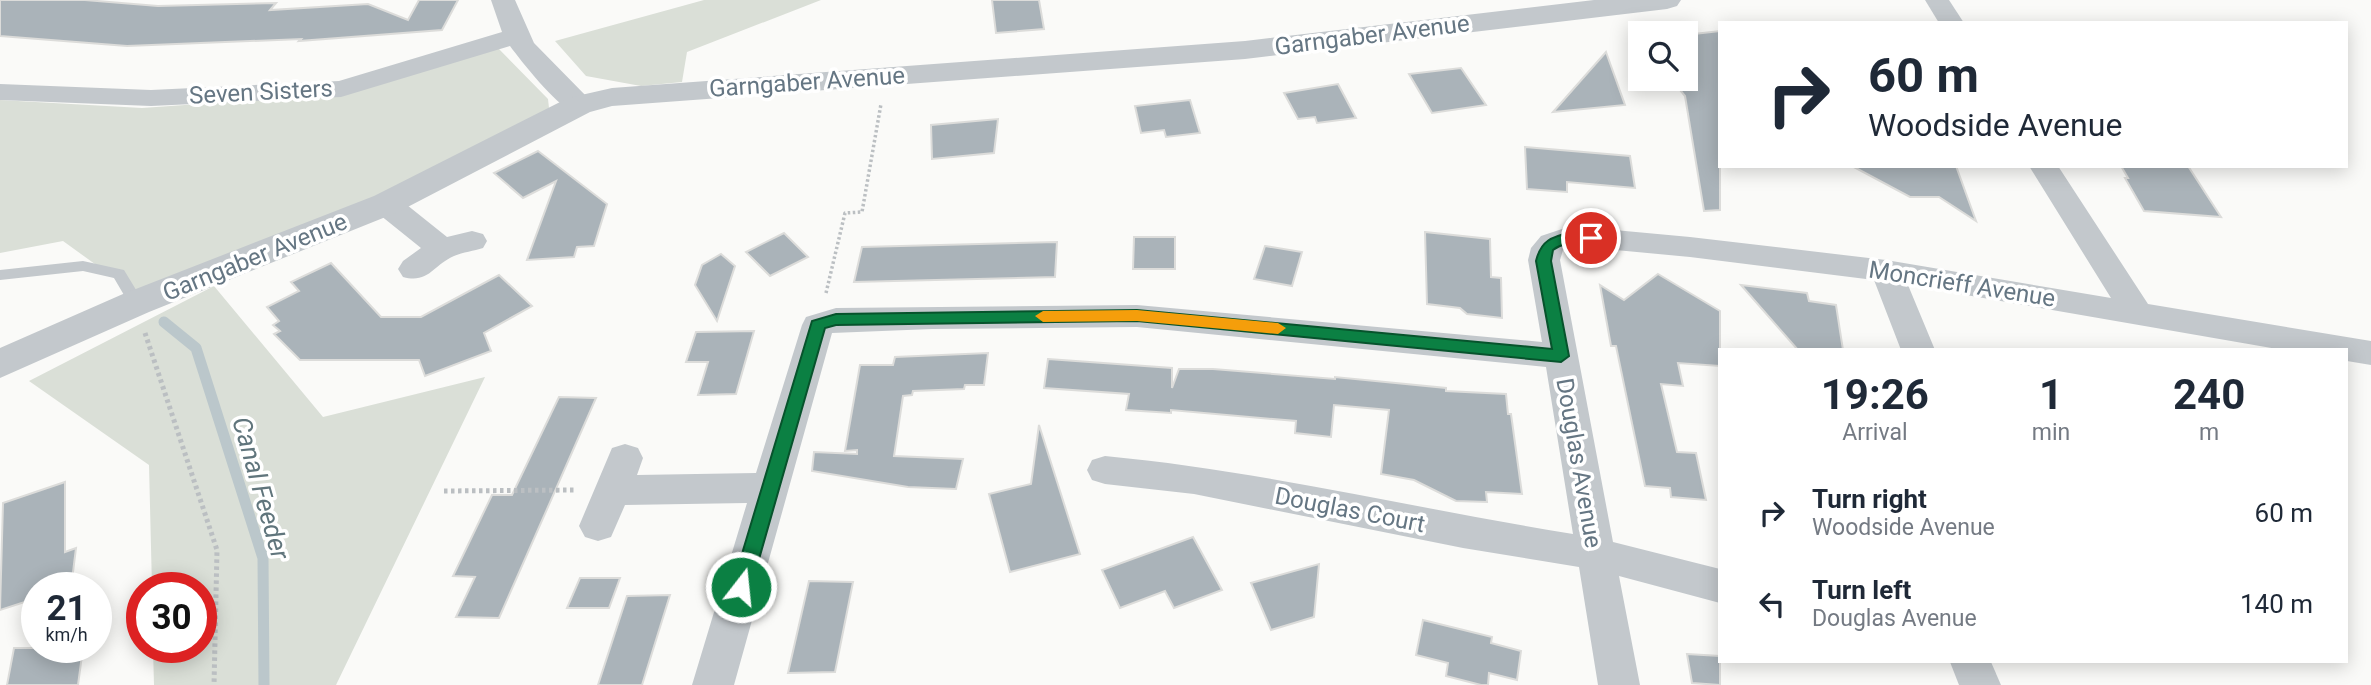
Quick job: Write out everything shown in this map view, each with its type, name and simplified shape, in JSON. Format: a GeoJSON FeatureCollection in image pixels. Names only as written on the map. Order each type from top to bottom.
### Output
{"type":"FeatureCollection","features":[{"type":"Feature","properties":{"kind":"street"},"geometry":{"type":"LineString","coordinates":[[503,0],[515,36],[525,51],[579,105]]}},
{"type":"Feature","properties":{"kind":"street","name":"Garngaber Avenue"},"geometry":{"type":"LineString","coordinates":[[0,364],[136,303],[386,204],[579,105],[612,97],[1245,50],[1667,0]]}},
{"type":"Feature","properties":{"kind":"street"},"geometry":{"type":"LineString","coordinates":[[1937,0],[1951,21]]}},
{"type":"Feature","properties":{"kind":"street","name":"Seven Sisters"},"geometry":{"type":"LineString","coordinates":[[0,92],[151,98],[341,89],[515,36]]}},
{"type":"Feature","properties":{"kind":"street"},"geometry":{"type":"LineString","coordinates":[[2044,168],[2138,314]]}},
{"type":"Feature","properties":{"kind":"street"},"geometry":{"type":"LineString","coordinates":[[386,204],[442,249]]}},
{"type":"Feature","properties":{"kind":"street","name":"Moncrieff Avenue"},"geometry":{"type":"LineString","coordinates":[[1552,243],[1571,236],[1630,240],[1886,271],[2341,348]]}},
{"type":"Feature","properties":{"kind":"street"},"geometry":{"type":"LineString","coordinates":[[414,269],[442,249],[472,241]]}},
{"type":"Feature","properties":{"kind":"street","name":"Douglas Avenue"},"geometry":{"type":"LineString","coordinates":[[1552,243],[1546,248],[1544,261],[1619,685]]}},
{"type":"Feature","properties":{"kind":"street"},"geometry":{"type":"LineString","coordinates":[[1886,271],[1917,348]]}},
{"type":"Feature","properties":{"kind":"street"},"geometry":{"type":"LineString","coordinates":[[713,685],[818,325],[836,320],[918,317],[1137,316],[1561,356]]}},
{"type":"Feature","properties":{"kind":"street","name":"Moncrieff Avenue"},"geometry":{"type":"LineString","coordinates":[[2348,349],[2371,353]]}},
{"type":"Feature","properties":{"kind":"street","name":"Douglas Court"},"geometry":{"type":"LineString","coordinates":[[1105,470],[1194,479],[1463,532],[1595,554],[1718,585]]}},
{"type":"Feature","properties":{"kind":"street"},"geometry":{"type":"LineString","coordinates":[[598,526],[618,474],[769,488]]}},
{"type":"Feature","properties":{"kind":"street"},"geometry":{"type":"LineString","coordinates":[[1971,663],[1980,685]]}},
{"type":"Feature","properties":{"kind":"lane"},"geometry":{"type":"LineString","coordinates":[[0,275],[83,266],[119,274],[136,303]]}},
{"type":"Feature","properties":{"kind":"path"},"geometry":{"type":"LineString","coordinates":[[818,325],[845,214],[862,212],[887,76]]}},
{"type":"Feature","properties":{"kind":"path"},"geometry":{"type":"LineString","coordinates":[[136,303],[217,550],[215,685]]}},
{"type":"Feature","properties":{"kind":"path"},"geometry":{"type":"LineString","coordinates":[[444,491],[618,474]]}},
{"type":"Feature","properties":{"kind":"shaded area"},"geometry":{"type":"Polygon","coordinates":[[[704,0],[821,0],[687,52],[682,82],[641,86],[586,76],[555,41],[704,0]]]}},
{"type":"Feature","properties":{"kind":"shaded area"},"geometry":{"type":"Polygon","coordinates":[[[498,48],[548,99],[549,108],[538,120],[383,200],[135,293],[63,241],[0,253],[0,100],[142,108],[344,94],[498,48]]]}},
{"type":"Feature","properties":{"kind":"shaded area"},"geometry":{"type":"Polygon","coordinates":[[[214,286],[323,417],[485,377],[336,685],[154,685],[153,663],[217,663],[217,572],[152,572],[149,465],[29,381],[214,286]]]}},
{"type":"Feature","properties":{"kind":"building"},"geometry":{"type":"Polygon","coordinates":[[[0,0],[85,0],[158,6],[276,3],[270,10],[368,4],[408,20],[419,0],[458,0],[442,30],[299,41],[301,39],[127,46],[0,36],[0,0]]]}},
{"type":"Feature","properties":{"kind":"building"},"geometry":{"type":"Polygon","coordinates":[[[992,0],[1039,0],[1044,29],[996,33],[992,0]]]}},
{"type":"Feature","properties":{"kind":"building"},"geometry":{"type":"Polygon","coordinates":[[[1718,31],[1720,210],[1704,211],[1685,96],[1681,91],[1698,91],[1698,34],[1718,31]]]}},
{"type":"Feature","properties":{"kind":"building"},"geometry":{"type":"Polygon","coordinates":[[[1606,52],[1625,105],[1553,112],[1606,52]]]}},
{"type":"Feature","properties":{"kind":"building"},"geometry":{"type":"Polygon","coordinates":[[[1461,68],[1486,105],[1432,113],[1409,74],[1461,68]]]}},
{"type":"Feature","properties":{"kind":"building"},"geometry":{"type":"Polygon","coordinates":[[[1338,84],[1356,118],[1317,123],[1315,117],[1298,119],[1284,93],[1338,84]]]}},
{"type":"Feature","properties":{"kind":"building"},"geometry":{"type":"Polygon","coordinates":[[[1190,100],[1200,133],[1166,137],[1164,130],[1141,133],[1135,106],[1190,100]]]}},
{"type":"Feature","properties":{"kind":"building"},"geometry":{"type":"Polygon","coordinates":[[[998,119],[994,153],[932,159],[931,125],[998,119]]]}},
{"type":"Feature","properties":{"kind":"building"},"geometry":{"type":"Polygon","coordinates":[[[1525,147],[1630,156],[1635,188],[1567,182],[1567,192],[1527,189],[1525,147]]]}},
{"type":"Feature","properties":{"kind":"building"},"geometry":{"type":"Polygon","coordinates":[[[538,151],[607,204],[594,246],[577,247],[574,257],[527,260],[556,181],[523,198],[494,173],[538,151]]]}},
{"type":"Feature","properties":{"kind":"building"},"geometry":{"type":"Polygon","coordinates":[[[1856,168],[1957,168],[1976,221],[1939,197],[1910,197],[1856,168]]]}},
{"type":"Feature","properties":{"kind":"building"},"geometry":{"type":"Polygon","coordinates":[[[2122,168],[2189,168],[2221,217],[2144,211],[2125,178],[2128,178],[2122,168]]]}},
{"type":"Feature","properties":{"kind":"building"},"geometry":{"type":"Polygon","coordinates":[[[1425,232],[1490,239],[1491,277],[1501,278],[1502,318],[1467,314],[1460,308],[1427,304],[1425,232]]]}},
{"type":"Feature","properties":{"kind":"building"},"geometry":{"type":"Polygon","coordinates":[[[784,233],[808,257],[770,276],[746,252],[784,233]]]}},
{"type":"Feature","properties":{"kind":"building"},"geometry":{"type":"Polygon","coordinates":[[[1134,237],[1175,237],[1175,269],[1133,269],[1134,237]]]}},
{"type":"Feature","properties":{"kind":"building"},"geometry":{"type":"Polygon","coordinates":[[[1057,242],[1055,277],[854,282],[862,247],[1057,242]]]}},
{"type":"Feature","properties":{"kind":"building"},"geometry":{"type":"Polygon","coordinates":[[[1265,246],[1302,252],[1292,286],[1254,279],[1265,246]]]}},
{"type":"Feature","properties":{"kind":"building"},"geometry":{"type":"Polygon","coordinates":[[[721,254],[735,266],[717,321],[695,285],[702,265],[721,254]]]}},
{"type":"Feature","properties":{"kind":"building"},"geometry":{"type":"Polygon","coordinates":[[[331,263],[381,317],[421,317],[499,275],[532,306],[484,333],[491,351],[425,376],[419,360],[300,360],[274,334],[280,331],[273,325],[279,321],[267,307],[299,291],[291,282],[331,263]]]}},
{"type":"Feature","properties":{"kind":"building"},"geometry":{"type":"Polygon","coordinates":[[[1658,274],[1720,311],[1718,366],[1678,363],[1683,386],[1661,384],[1677,452],[1696,453],[1706,500],[1671,497],[1670,488],[1645,486],[1616,346],[1611,346],[1600,285],[1624,300],[1658,274]]]}},
{"type":"Feature","properties":{"kind":"building"},"geometry":{"type":"Polygon","coordinates":[[[1741,285],[1807,293],[1809,301],[1836,305],[1843,348],[1796,348],[1741,285]]]}},
{"type":"Feature","properties":{"kind":"building"},"geometry":{"type":"Polygon","coordinates":[[[754,331],[736,394],[698,395],[708,362],[686,362],[696,332],[754,331]]]}},
{"type":"Feature","properties":{"kind":"building"},"geometry":{"type":"Polygon","coordinates":[[[988,353],[984,385],[965,385],[964,389],[913,391],[912,395],[903,396],[894,456],[963,459],[956,489],[908,487],[812,471],[814,452],[857,454],[857,450],[845,451],[860,365],[893,365],[895,357],[988,353]]]}},
{"type":"Feature","properties":{"kind":"building"},"geometry":{"type":"Polygon","coordinates":[[[1048,359],[1172,368],[1172,388],[1179,369],[1213,369],[1335,377],[1446,388],[1446,391],[1506,394],[1522,494],[1486,492],[1487,502],[1456,501],[1414,480],[1381,474],[1389,410],[1334,405],[1331,437],[1295,433],[1296,421],[1171,410],[1171,413],[1126,410],[1129,394],[1044,388],[1048,359]]]}},
{"type":"Feature","properties":{"kind":"building"},"geometry":{"type":"Polygon","coordinates":[[[559,397],[596,398],[499,618],[456,617],[475,577],[453,576],[492,495],[512,495],[559,397]]]}},
{"type":"Feature","properties":{"kind":"building"},"geometry":{"type":"Polygon","coordinates":[[[1039,425],[1080,554],[1010,572],[989,494],[1031,484],[1039,425]]]}},
{"type":"Feature","properties":{"kind":"building"},"geometry":{"type":"Polygon","coordinates":[[[65,482],[65,552],[76,548],[73,572],[21,572],[21,603],[0,610],[3,503],[65,482]]]}},
{"type":"Feature","properties":{"kind":"building"},"geometry":{"type":"Polygon","coordinates":[[[1193,537],[1222,590],[1174,608],[1165,591],[1120,608],[1102,570],[1193,537]]]}},
{"type":"Feature","properties":{"kind":"building"},"geometry":{"type":"Polygon","coordinates":[[[1319,564],[1314,617],[1271,630],[1251,583],[1319,564]]]}},
{"type":"Feature","properties":{"kind":"building"},"geometry":{"type":"Polygon","coordinates":[[[580,578],[620,578],[609,608],[567,608],[580,578]]]}},
{"type":"Feature","properties":{"kind":"building"},"geometry":{"type":"Polygon","coordinates":[[[809,581],[853,582],[835,672],[788,673],[809,581]]]}},
{"type":"Feature","properties":{"kind":"building"},"geometry":{"type":"Polygon","coordinates":[[[670,595],[642,685],[598,685],[627,596],[670,595]]]}},
{"type":"Feature","properties":{"kind":"building"},"geometry":{"type":"Polygon","coordinates":[[[1423,620],[1492,637],[1491,643],[1521,651],[1517,680],[1489,673],[1488,685],[1481,685],[1446,676],[1448,663],[1416,655],[1423,620]]]}},
{"type":"Feature","properties":{"kind":"building"},"geometry":{"type":"Polygon","coordinates":[[[14,648],[21,648],[21,663],[81,663],[78,685],[7,685],[14,648]]]}},
{"type":"Feature","properties":{"kind":"building"},"geometry":{"type":"Polygon","coordinates":[[[1687,654],[1718,656],[1720,685],[1692,683],[1687,654]]]}},
{"type":"Feature","properties":{"kind":"waterway","name":"Canal Feeder"},"geometry":{"type":"LineString","coordinates":[[164,322],[196,348],[263,558],[264,685]]}},
{"type":"Feature","properties":{"kind":"slow traffic"},"geometry":{"type":"LineString","coordinates":[[1043,316],[1137,316],[1278,328]]}},
{"type":"Feature","properties":{"kind":"route"},"geometry":{"type":"LineString","coordinates":[[741,587],[818,325],[836,320],[932,317],[1137,316],[1561,356],[1544,261],[1546,248],[1571,236],[1591,238]]}}]}
